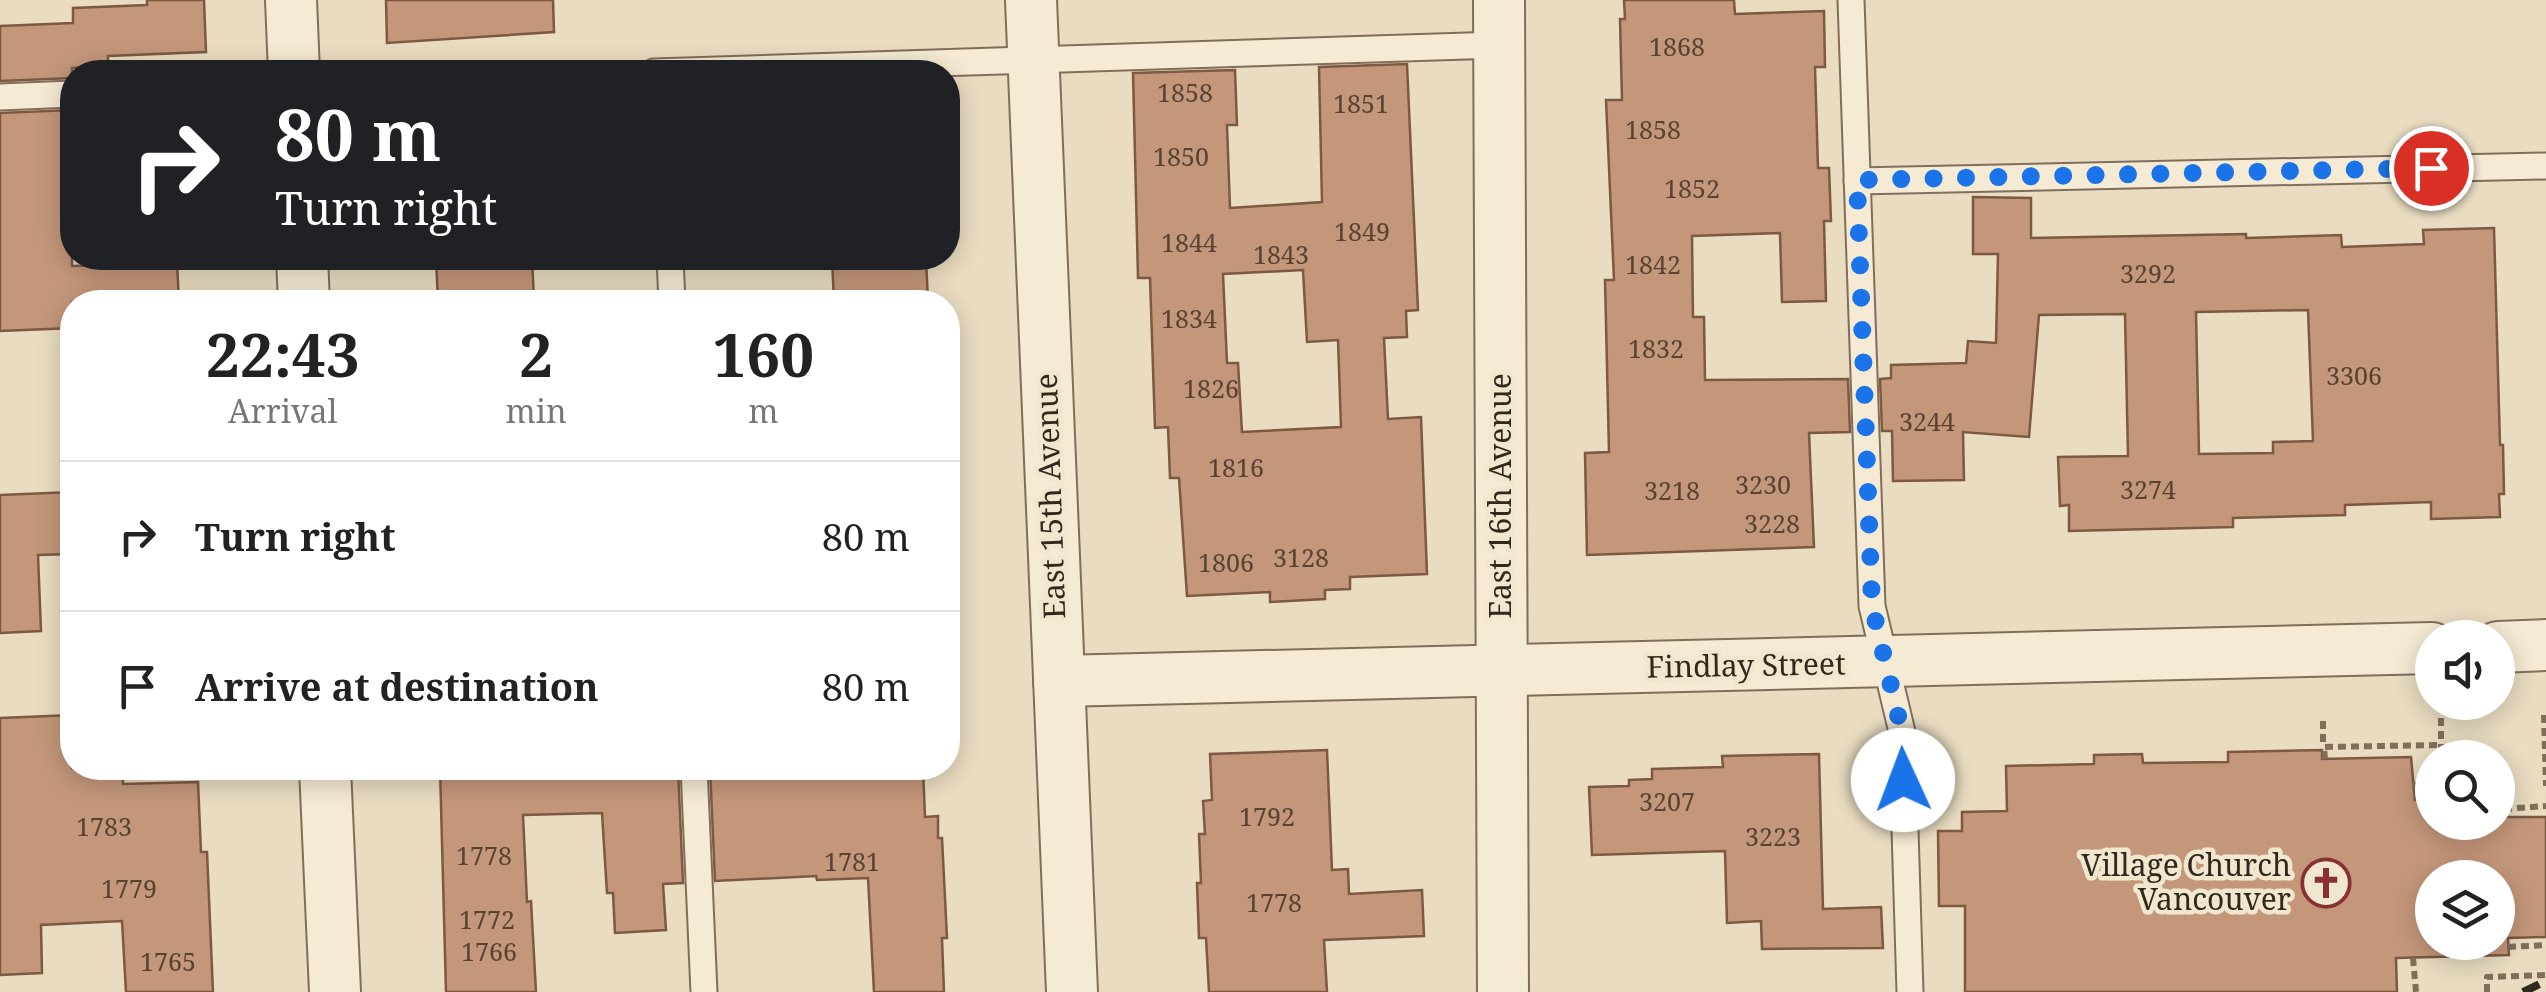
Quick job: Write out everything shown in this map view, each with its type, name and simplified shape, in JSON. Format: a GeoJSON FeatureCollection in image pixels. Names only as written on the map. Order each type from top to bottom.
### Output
{"type":"FeatureCollection","features":[{"type":"Feature","properties":{"kind":"street"},"geometry":{"type":"LineString","coordinates":[[290,0],[293,60]]}},
{"type":"Feature","properties":{"kind":"street","name":"East 15th Avenue"},"geometry":{"type":"LineString","coordinates":[[1030,0],[1072,992]]}},
{"type":"Feature","properties":{"kind":"street","name":"East 16th Avenue"},"geometry":{"type":"LineString","coordinates":[[1499,23],[1503,992]]}},
{"type":"Feature","properties":{"kind":"street"},"geometry":{"type":"LineString","coordinates":[[2515,647],[2546,646]]}},
{"type":"Feature","properties":{"kind":"street","name":"Findlay Street"},"geometry":{"type":"LineString","coordinates":[[1058,681],[2415,648]]}},
{"type":"Feature","properties":{"kind":"street"},"geometry":{"type":"LineString","coordinates":[[325,780],[334,992]]}},
{"type":"Feature","properties":{"kind":"lane"},"geometry":{"type":"LineString","coordinates":[[1851,0],[1872,606],[1902,732],[1910,992]]}},
{"type":"Feature","properties":{"kind":"lane"},"geometry":{"type":"LineString","coordinates":[[960,62],[1499,23]]}},
{"type":"Feature","properties":{"kind":"lane"},"geometry":{"type":"LineString","coordinates":[[0,97],[60,94]]}},
{"type":"Feature","properties":{"kind":"lane"},"geometry":{"type":"LineString","coordinates":[[1857,180],[2546,166]]}},
{"type":"Feature","properties":{"kind":"lane"},"geometry":{"type":"LineString","coordinates":[[695,780],[704,992]]}},
{"type":"Feature","properties":{"kind":"path"},"geometry":{"type":"LineString","coordinates":[[2544,715],[2546,786]]}},
{"type":"Feature","properties":{"kind":"path"},"geometry":{"type":"LineString","coordinates":[[2322,721],[2324,759],[2324,748],[2415,745]]}},
{"type":"Feature","properties":{"kind":"path"},"geometry":{"type":"LineString","coordinates":[[2515,807],[2546,806]]}},
{"type":"Feature","properties":{"kind":"path"},"geometry":{"type":"LineString","coordinates":[[2515,947],[2546,945]]}},
{"type":"Feature","properties":{"kind":"path"},"geometry":{"type":"LineString","coordinates":[[2413,958],[2416,992]]}},
{"type":"Feature","properties":{"kind":"path"},"geometry":{"type":"LineString","coordinates":[[2487,992],[2487,977],[2546,975]]}},
{"type":"Feature","properties":{"kind":"building"},"geometry":{"type":"Polygon","coordinates":[[[147,0],[204,0],[206,52],[60,60],[60,78],[0,81],[0,26],[73,23],[73,8],[147,5],[147,0]]]}},
{"type":"Feature","properties":{"kind":"building"},"geometry":{"type":"Polygon","coordinates":[[[386,0],[553,0],[554,32],[387,43],[386,0]]]}},
{"type":"Feature","properties":{"kind":"building"},"geometry":{"type":"Polygon","coordinates":[[[1624,0],[1734,0],[1735,14],[1824,11],[1825,67],[1815,67],[1818,168],[1829,168],[1831,221],[1824,221],[1826,301],[1782,302],[1780,233],[1692,236],[1693,317],[1704,317],[1705,380],[1848,379],[1850,432],[1809,433],[1814,547],[1587,555],[1585,453],[1609,452],[1605,280],[1614,280],[1606,100],[1622,100],[1620,19],[1625,19],[1624,0]]]}},
{"type":"Feature","properties":{"kind":"building"},"geometry":{"type":"Polygon","coordinates":[[[1407,64],[1418,310],[1406,311],[1407,337],[1384,338],[1388,419],[1421,417],[1427,574],[1350,577],[1350,589],[1325,590],[1325,599],[1270,602],[1270,592],[1187,596],[1179,478],[1170,478],[1168,427],[1155,428],[1150,278],[1138,278],[1133,73],[1235,70],[1237,125],[1227,125],[1230,208],[1322,202],[1319,67],[1407,64]],[[1303,270],[1223,274],[1227,363],[1238,363],[1242,432],[1341,427],[1338,340],[1307,342],[1303,270]]]}},
{"type":"Feature","properties":{"kind":"building"},"geometry":{"type":"Polygon","coordinates":[[[60,110],[60,270],[177,270],[178,290],[60,290],[60,328],[0,331],[0,113],[60,110]]]}},
{"type":"Feature","properties":{"kind":"building"},"geometry":{"type":"Polygon","coordinates":[[[1973,197],[2031,198],[2031,238],[2341,235],[2342,247],[2424,244],[2423,230],[2494,228],[2503,445],[2504,494],[2499,494],[2500,517],[2431,519],[2431,502],[2345,505],[2345,515],[2233,518],[2233,527],[2069,531],[2069,505],[2060,506],[2058,457],[2128,456],[2125,314],[2039,315],[2029,437],[1963,432],[1964,480],[1893,481],[1892,431],[1882,431],[1880,379],[1891,378],[1891,365],[1966,363],[1968,341],[1996,343],[1998,254],[1973,254],[1973,197]],[[2308,310],[2196,312],[2199,454],[2273,453],[2273,442],[2313,441],[2308,310]]]}},
{"type":"Feature","properties":{"kind":"building"},"geometry":{"type":"Polygon","coordinates":[[[437,270],[533,270],[534,290],[437,290],[437,270]]]}},
{"type":"Feature","properties":{"kind":"building"},"geometry":{"type":"Polygon","coordinates":[[[833,270],[927,270],[927,290],[833,290],[833,270]]]}},
{"type":"Feature","properties":{"kind":"building"},"geometry":{"type":"Polygon","coordinates":[[[60,492],[60,554],[38,555],[41,631],[0,633],[0,495],[60,492]]]}},
{"type":"Feature","properties":{"kind":"building"},"geometry":{"type":"Polygon","coordinates":[[[60,716],[60,780],[123,780],[123,784],[198,782],[201,852],[207,852],[213,992],[126,992],[122,921],[41,925],[42,973],[0,975],[0,718],[60,716]]]}},
{"type":"Feature","properties":{"kind":"building"},"geometry":{"type":"Polygon","coordinates":[[[1327,750],[1332,870],[1348,869],[1349,894],[1422,890],[1424,936],[1324,940],[1327,992],[1209,992],[1206,938],[1199,938],[1197,883],[1201,883],[1199,834],[1205,834],[1203,801],[1212,800],[1210,754],[1327,750]]]}},
{"type":"Feature","properties":{"kind":"building"},"geometry":{"type":"Polygon","coordinates":[[[2322,750],[2322,759],[2411,757],[2415,840],[2515,840],[2515,817],[2546,817],[2546,937],[2515,938],[2515,860],[2415,860],[2415,957],[2396,958],[2397,992],[1965,992],[1965,906],[1939,906],[1938,831],[1962,831],[1962,812],[2007,811],[2006,766],[2094,764],[2094,755],[2142,754],[2143,763],[2228,762],[2228,752],[2322,750]]]}},
{"type":"Feature","properties":{"kind":"building"},"geometry":{"type":"Polygon","coordinates":[[[1819,754],[1823,909],[1881,907],[1883,948],[1762,949],[1761,921],[1727,923],[1725,851],[1592,855],[1589,787],[1629,786],[1629,780],[1652,779],[1652,769],[1723,767],[1722,756],[1819,754]]]}},
{"type":"Feature","properties":{"kind":"building"},"geometry":{"type":"Polygon","coordinates":[[[440,780],[679,780],[683,883],[663,884],[666,930],[615,933],[613,893],[607,893],[602,813],[523,815],[536,992],[446,992],[440,780]]]}},
{"type":"Feature","properties":{"kind":"building"},"geometry":{"type":"Polygon","coordinates":[[[711,780],[923,780],[925,817],[938,816],[938,838],[942,838],[947,938],[942,938],[944,992],[874,992],[868,878],[817,880],[816,876],[715,881],[711,780]]]}},
{"type":"Feature","properties":{"kind":"railway"},"geometry":{"type":"LineString","coordinates":[[2523,992],[2546,981]]}},
{"type":"Feature","properties":{"kind":"place","name":"Village Church Vancouver"},"geometry":{"type":"Point","coordinates":[2326,883]}},
{"type":"Feature","properties":{"kind":"route"},"geometry":{"type":"LineString","coordinates":[[1903,780],[1902,732],[1872,606],[1857,180],[2431,168]]}}]}
